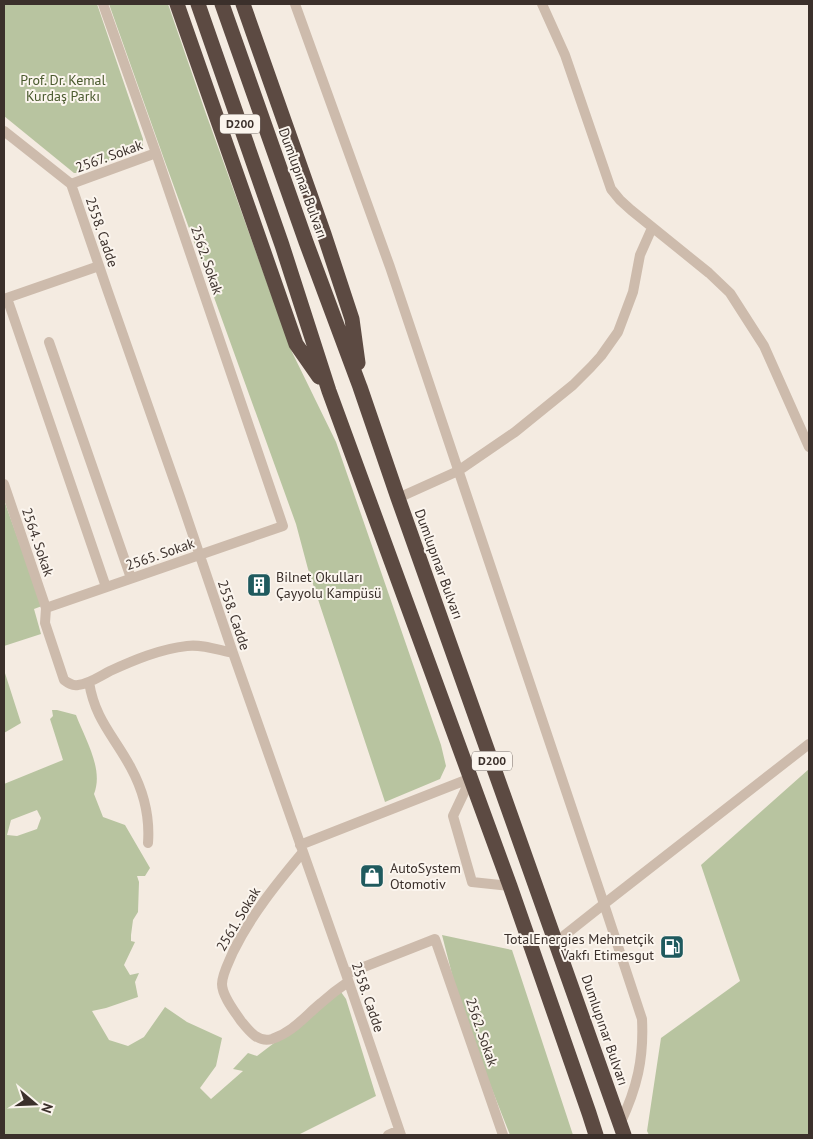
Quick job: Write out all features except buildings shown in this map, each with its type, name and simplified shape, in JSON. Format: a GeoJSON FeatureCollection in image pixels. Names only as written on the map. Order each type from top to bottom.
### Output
{"type":"FeatureCollection","features":[{"type":"Feature","properties":{"kind":"highway"},"geometry":{"type":"LineString","coordinates":[[177,4],[296,344],[329,391]]}},
{"type":"Feature","properties":{"kind":"highway","name":"D200"},"geometry":{"type":"LineString","coordinates":[[198,4],[282,245],[329,391],[510,886],[596,1135]]}},
{"type":"Feature","properties":{"kind":"highway","name":"Dumlupınar Bulvarı"},"geometry":{"type":"LineString","coordinates":[[222,4],[306,242],[360,387],[622,1130]]}},
{"type":"Feature","properties":{"kind":"highway"},"geometry":{"type":"LineString","coordinates":[[242,4],[324,234],[352,319],[360,387]]}},
{"type":"Feature","properties":{"kind":"street","name":"2562. Sokak"},"geometry":{"type":"LineString","coordinates":[[103,4],[156,153],[283,526]]}},
{"type":"Feature","properties":{"kind":"street"},"geometry":{"type":"LineString","coordinates":[[294,4],[390,267],[642,1019],[643,1037],[639,1074],[622,1130]]}},
{"type":"Feature","properties":{"kind":"street"},"geometry":{"type":"LineString","coordinates":[[542,4],[565,55],[611,188],[625,205],[709,273],[730,293],[764,346],[809,447]]}},
{"type":"Feature","properties":{"kind":"street","name":"2558. Cadde"},"geometry":{"type":"LineString","coordinates":[[4,131],[71,184],[400,1132]]}},
{"type":"Feature","properties":{"kind":"street","name":"2567. Sokak"},"geometry":{"type":"LineString","coordinates":[[71,184],[156,153]]}},
{"type":"Feature","properties":{"kind":"street"},"geometry":{"type":"LineString","coordinates":[[398,498],[458,471],[515,432],[573,385],[601,356],[618,332],[629,306],[640,255],[652,228]]}},
{"type":"Feature","properties":{"kind":"street"},"geometry":{"type":"LineString","coordinates":[[99,266],[5,298],[106,587]]}},
{"type":"Feature","properties":{"kind":"street"},"geometry":{"type":"LineString","coordinates":[[49,342],[131,578]]}},
{"type":"Feature","properties":{"kind":"street","name":"2564. Sokak"},"geometry":{"type":"LineString","coordinates":[[4,484],[46,608],[45,623],[64,680],[69,684],[77,685],[89,682]]}},
{"type":"Feature","properties":{"kind":"street","name":"2565. Sokak"},"geometry":{"type":"LineString","coordinates":[[46,608],[283,526]]}},
{"type":"Feature","properties":{"kind":"street"},"geometry":{"type":"LineString","coordinates":[[148,843],[147,811],[141,790],[131,768],[101,720],[92,698],[89,682],[142,658],[178,648],[194,646],[233,653]]}},
{"type":"Feature","properties":{"kind":"street"},"geometry":{"type":"LineString","coordinates":[[556,942],[809,744]]}},
{"type":"Feature","properties":{"kind":"street"},"geometry":{"type":"LineString","coordinates":[[301,848],[471,778]]}},
{"type":"Feature","properties":{"kind":"street"},"geometry":{"type":"LineString","coordinates":[[471,778],[453,816],[472,882],[510,886]]}},
{"type":"Feature","properties":{"kind":"street","name":"2561. Sokak"},"geometry":{"type":"LineString","coordinates":[[301,848],[248,924],[228,964],[222,984],[223,990],[230,1004],[248,1029],[258,1038],[267,1040],[292,1029],[347,978]]}},
{"type":"Feature","properties":{"kind":"street","name":"2562. Sokak"},"geometry":{"type":"LineString","coordinates":[[347,978],[435,939],[503,1135]]}},
{"type":"Feature","properties":{"kind":"street"},"geometry":{"type":"LineString","coordinates":[[388,1135],[400,1132]]}},
{"type":"Feature","properties":{"kind":"green space","name":"Prof. Dr. Kemal Kurdaş Parkı"},"geometry":{"type":"Polygon","coordinates":[[[4,4],[97,4],[143,139],[143,145],[139,150],[79,173],[74,173],[4,116],[4,4]]]}},
{"type":"Feature","properties":{"kind":"green space"},"geometry":{"type":"Polygon","coordinates":[[[109,4],[168,4],[292,352],[336,442],[441,745],[446,766],[440,779],[385,802],[308,569],[296,524],[109,4]]]}},
{"type":"Feature","properties":{"kind":"green space"},"geometry":{"type":"Polygon","coordinates":[[[4,500],[42,606],[34,609],[41,634],[4,646],[4,500]]]}},
{"type":"Feature","properties":{"kind":"green space"},"geometry":{"type":"Polygon","coordinates":[[[4,670],[21,723],[4,733],[4,670]]]}},
{"type":"Feature","properties":{"kind":"green space"},"geometry":{"type":"Polygon","coordinates":[[[52,710],[76,715],[95,764],[97,774],[94,794],[103,817],[125,825],[150,868],[145,876],[137,876],[139,882],[138,912],[133,920],[131,935],[131,941],[135,942],[124,965],[130,975],[139,973],[135,982],[138,997],[92,1011],[109,1040],[128,1046],[144,1037],[165,1007],[187,1022],[222,1038],[216,1066],[200,1088],[211,1099],[243,1071],[233,1069],[248,1053],[257,1056],[341,992],[346,999],[376,1096],[298,1135],[4,1135],[4,784],[63,760],[50,719],[53,716],[52,710]],[[37,810],[11,820],[7,835],[17,836],[37,829],[41,818],[37,810]]]}},
{"type":"Feature","properties":{"kind":"green space"},"geometry":{"type":"Polygon","coordinates":[[[809,769],[809,1135],[649,1135],[647,1131],[661,1038],[740,981],[701,865],[809,769]]]}},
{"type":"Feature","properties":{"kind":"green space"},"geometry":{"type":"Polygon","coordinates":[[[442,935],[512,950],[573,1135],[510,1135],[482,1064],[455,986],[442,935]]]}},
{"type":"Feature","properties":{"kind":"place","name":"Bilnet Okulları Çayyolu Kampüsü"},"geometry":{"type":"Point","coordinates":[259,585]}},
{"type":"Feature","properties":{"kind":"place","name":"AutoSystem Otomotiv"},"geometry":{"type":"Point","coordinates":[372,876]}},
{"type":"Feature","properties":{"kind":"place","name":"TotalEnergies Mehmetçik Vakfı Etimesgut"},"geometry":{"type":"Point","coordinates":[672,947]}}]}
